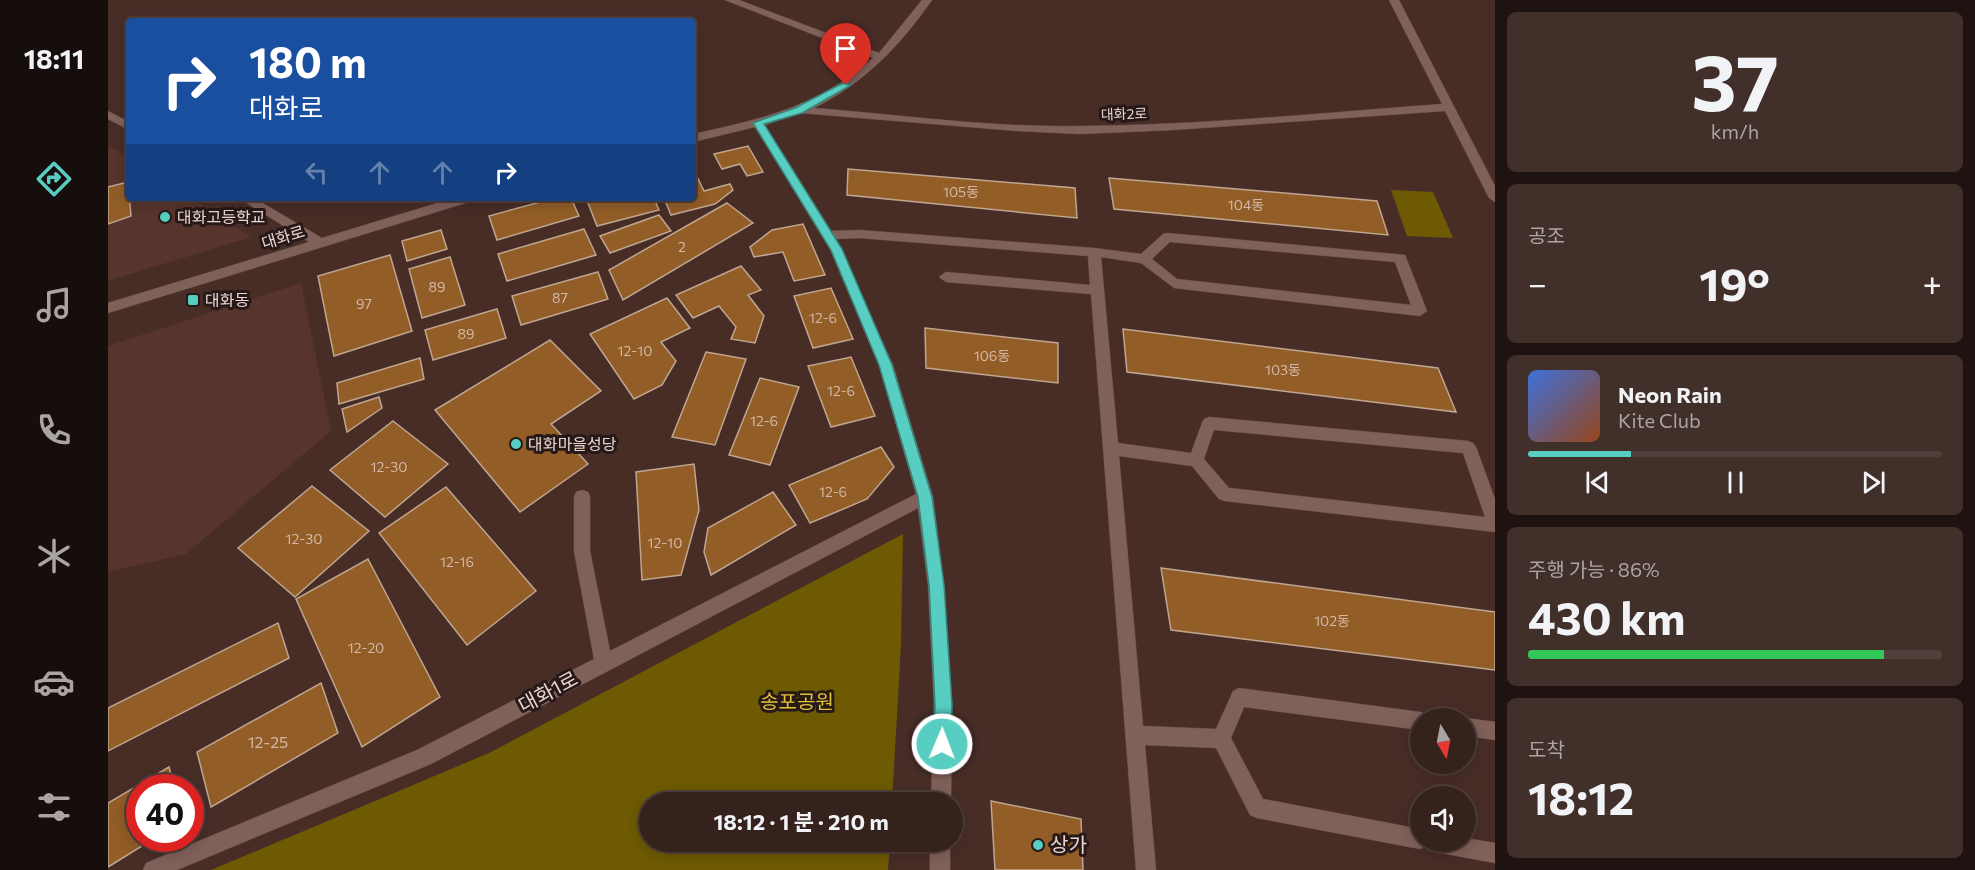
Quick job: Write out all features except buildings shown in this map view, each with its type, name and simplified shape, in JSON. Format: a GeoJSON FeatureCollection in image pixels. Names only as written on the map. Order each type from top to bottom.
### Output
{"type":"FeatureCollection","features":[{"type":"Feature","properties":{"kind":"street"},"geometry":{"type":"LineString","coordinates":[[730,0],[880,57]]}},
{"type":"Feature","properties":{"kind":"street"},"geometry":{"type":"LineString","coordinates":[[696,137],[758,123],[799,110],[846,85],[880,57],[909,26],[927,0]]}},
{"type":"Feature","properties":{"kind":"street"},"geometry":{"type":"LineString","coordinates":[[1394,0],[1495,198]]}},
{"type":"Feature","properties":{"kind":"street","name":"대화2로"},"geometry":{"type":"LineString","coordinates":[[799,110],[1017,128],[1096,130],[1450,107]]}},
{"type":"Feature","properties":{"kind":"street"},"geometry":{"type":"LineString","coordinates":[[108,114],[126,125]]}},
{"type":"Feature","properties":{"kind":"street"},"geometry":{"type":"LineString","coordinates":[[758,123],[828,235],[886,365],[925,497],[936,585],[943,705],[941,792]]}},
{"type":"Feature","properties":{"kind":"street"},"geometry":{"type":"LineString","coordinates":[[250,201],[320,243]]}},
{"type":"Feature","properties":{"kind":"street","name":"대화로"},"geometry":{"type":"LineString","coordinates":[[108,308],[458,201]]}},
{"type":"Feature","properties":{"kind":"street"},"geometry":{"type":"LineString","coordinates":[[828,235],[859,234],[1094,252],[1144,259],[1174,283],[1420,311],[1400,258],[1167,237],[1144,259]]}},
{"type":"Feature","properties":{"kind":"street"},"geometry":{"type":"LineString","coordinates":[[1094,252],[1146,870]]}},
{"type":"Feature","properties":{"kind":"street"},"geometry":{"type":"LineString","coordinates":[[946,277],[1097,290]]}},
{"type":"Feature","properties":{"kind":"street"},"geometry":{"type":"LineString","coordinates":[[1110,448],[1196,460],[1225,494],[1495,523],[1468,447],[1209,423],[1196,460]]}},
{"type":"Feature","properties":{"kind":"street"},"geometry":{"type":"LineString","coordinates":[[582,497],[582,550],[604,663]]}},
{"type":"Feature","properties":{"kind":"street","name":"대화1로"},"geometry":{"type":"LineString","coordinates":[[157,868],[424,756],[925,497]]}},
{"type":"Feature","properties":{"kind":"street"},"geometry":{"type":"LineString","coordinates":[[1221,739],[1239,697],[1410,720]]}},
{"type":"Feature","properties":{"kind":"street"},"geometry":{"type":"LineString","coordinates":[[1476,728],[1495,731]]}},
{"type":"Feature","properties":{"kind":"street"},"geometry":{"type":"LineString","coordinates":[[1135,735],[1221,739]]}},
{"type":"Feature","properties":{"kind":"street"},"geometry":{"type":"LineString","coordinates":[[1221,739],[1257,808],[1410,837]]}},
{"type":"Feature","properties":{"kind":"street"},"geometry":{"type":"LineString","coordinates":[[1476,850],[1495,853]]}},
{"type":"Feature","properties":{"kind":"street"},"geometry":{"type":"LineString","coordinates":[[939,870],[940,852]]}},
{"type":"Feature","properties":{"kind":"shaded area","name":"대화고등학교"},"geometry":{"type":"Polygon","coordinates":[[[108,145],[126,156],[126,201],[196,201],[251,237],[108,281],[108,145]]]}},
{"type":"Feature","properties":{"kind":"shaded area"},"geometry":{"type":"Polygon","coordinates":[[[301,283],[331,431],[186,554],[108,572],[108,346],[301,283]]]}},
{"type":"Feature","properties":{"kind":"green space"},"geometry":{"type":"Polygon","coordinates":[[[1391,190],[1433,192],[1453,238],[1407,236],[1391,190]]]}},
{"type":"Feature","properties":{"kind":"green space","name":"송포공원"},"geometry":{"type":"Polygon","coordinates":[[[903,534],[901,645],[893,792],[639,792],[639,852],[889,852],[888,870],[211,870],[489,753],[903,534]]]}},
{"type":"Feature","properties":{"kind":"place","name":"대화고등학교"},"geometry":{"type":"Point","coordinates":[165,217]}},
{"type":"Feature","properties":{"kind":"place","name":"대화동"},"geometry":{"type":"Point","coordinates":[193,300]}},
{"type":"Feature","properties":{"kind":"place","name":"대화마을성당"},"geometry":{"type":"Point","coordinates":[516,444]}},
{"type":"Feature","properties":{"kind":"place","name":"상가"},"geometry":{"type":"Point","coordinates":[1038,845]}},
{"type":"Feature","properties":{"kind":"route"},"geometry":{"type":"LineString","coordinates":[[846,85],[799,110],[758,123],[836,249],[886,365],[925,497],[936,585],[943,705],[942,744]]}}]}
